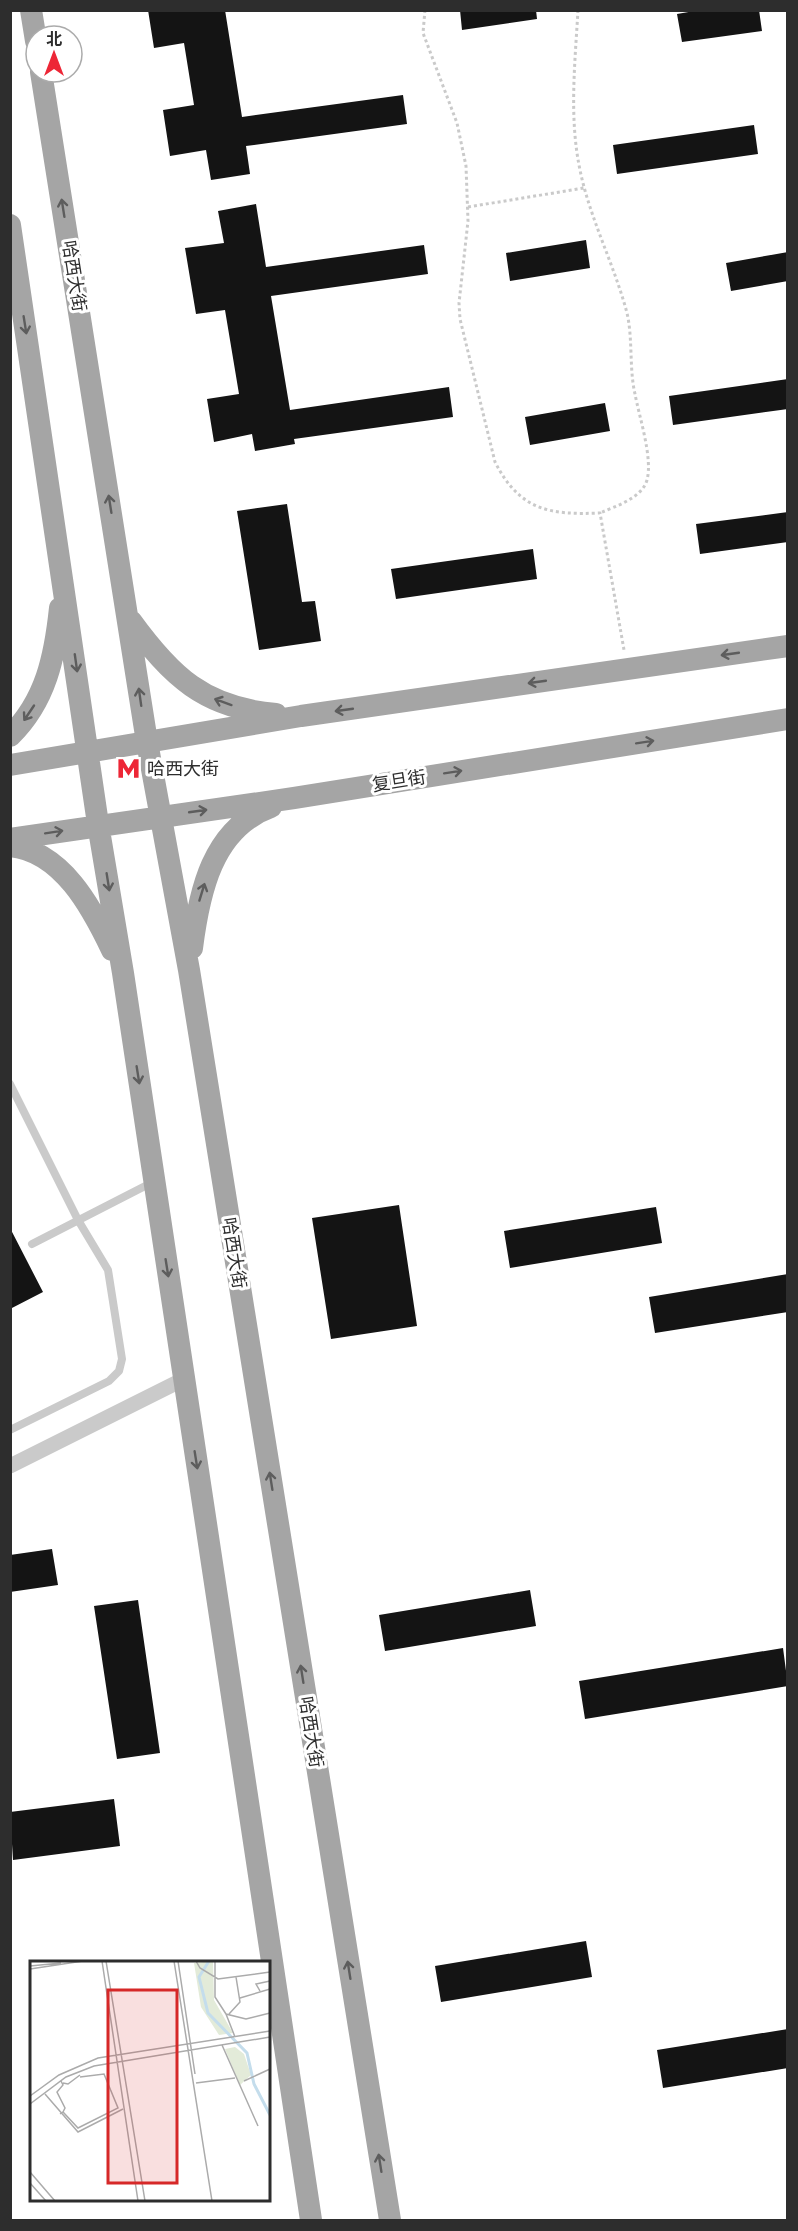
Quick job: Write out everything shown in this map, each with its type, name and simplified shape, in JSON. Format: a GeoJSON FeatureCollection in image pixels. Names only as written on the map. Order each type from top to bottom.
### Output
{"type":"FeatureCollection","features":[{"type":"Feature","properties":{"kind":"main road","name":"哈西大街"},"geometry":{"type":"LineString","coordinates":[[43,84],[147,742],[189,970],[390,2220]]}},
{"type":"Feature","properties":{"kind":"main road"},"geometry":{"type":"LineString","coordinates":[[10,225],[89,750],[98,824],[123,973],[311,2220]]}},
{"type":"Feature","properties":{"kind":"main road"},"geometry":{"type":"LineString","coordinates":[[10,736],[42,693],[52,666],[63,577]]}},
{"type":"Feature","properties":{"kind":"main road"},"geometry":{"type":"LineString","coordinates":[[128,617],[159,660],[190,686],[219,701],[256,712],[301,716]]}},
{"type":"Feature","properties":{"kind":"main road"},"geometry":{"type":"LineString","coordinates":[[10,765],[301,716],[788,646]]}},
{"type":"Feature","properties":{"kind":"main road","name":"复旦街"},"geometry":{"type":"LineString","coordinates":[[10,839],[98,824],[294,798],[788,719]]}},
{"type":"Feature","properties":{"kind":"main road"},"geometry":{"type":"LineString","coordinates":[[189,970],[199,896],[212,863],[223,844],[246,819],[294,798]]}},
{"type":"Feature","properties":{"kind":"main road"},"geometry":{"type":"LineString","coordinates":[[10,846],[21,847],[50,862],[71,884],[92,910],[123,973]]}},
{"type":"Feature","properties":{"kind":"street"},"geometry":{"type":"LineString","coordinates":[[10,1466],[184,1379]]}},
{"type":"Feature","properties":{"kind":"lane"},"geometry":{"type":"LineString","coordinates":[[10,1084],[78,1220],[108,1270],[122,1359],[118,1371],[109,1380],[10,1430]]}},
{"type":"Feature","properties":{"kind":"lane"},"geometry":{"type":"LineString","coordinates":[[32,1244],[154,1181]]}},
{"type":"Feature","properties":{"kind":"path"},"geometry":{"type":"LineString","coordinates":[[425,10],[423,33],[444,86],[462,144],[468,207],[459,303],[460,319],[495,462],[505,480],[532,506],[553,512],[600,513],[624,503],[641,491],[648,480],[648,464],[633,388],[627,315],[613,267],[594,222],[584,188],[575,136],[574,68],[578,10]]}},
{"type":"Feature","properties":{"kind":"path"},"geometry":{"type":"LineString","coordinates":[[468,207],[584,188]]}},
{"type":"Feature","properties":{"kind":"path"},"geometry":{"type":"LineString","coordinates":[[600,513],[627,669]]}},
{"type":"Feature","properties":{"kind":"building"},"geometry":{"type":"Polygon","coordinates":[[[148,10],[225,10],[242,117],[403,95],[407,124],[246,146],[250,174],[211,180],[206,150],[170,156],[163,110],[194,105],[184,43],[154,48],[148,10]]]}},
{"type":"Feature","properties":{"kind":"building"},"geometry":{"type":"Polygon","coordinates":[[[460,10],[536,10],[537,19],[462,30],[460,10]]]}},
{"type":"Feature","properties":{"kind":"building"},"geometry":{"type":"Polygon","coordinates":[[[700,10],[759,10],[762,31],[682,42],[677,14],[700,10]]]}},
{"type":"Feature","properties":{"kind":"building"},"geometry":{"type":"Polygon","coordinates":[[[754,125],[758,154],[617,174],[613,145],[754,125]]]}},
{"type":"Feature","properties":{"kind":"building"},"geometry":{"type":"Polygon","coordinates":[[[256,204],[266,267],[424,245],[428,274],[271,296],[290,410],[449,387],[453,417],[294,439],[295,444],[255,451],[252,434],[214,442],[207,399],[239,394],[225,310],[196,314],[185,248],[224,243],[218,211],[256,204]]]}},
{"type":"Feature","properties":{"kind":"building"},"geometry":{"type":"Polygon","coordinates":[[[586,240],[590,268],[510,281],[506,253],[586,240]]]}},
{"type":"Feature","properties":{"kind":"building"},"geometry":{"type":"Polygon","coordinates":[[[788,252],[788,281],[731,291],[726,263],[788,252]]]}},
{"type":"Feature","properties":{"kind":"building"},"geometry":{"type":"Polygon","coordinates":[[[788,379],[788,409],[673,425],[669,396],[788,379]]]}},
{"type":"Feature","properties":{"kind":"building"},"geometry":{"type":"Polygon","coordinates":[[[605,403],[610,431],[530,445],[525,417],[605,403]]]}},
{"type":"Feature","properties":{"kind":"building"},"geometry":{"type":"Polygon","coordinates":[[[287,504],[302,602],[315,601],[321,641],[259,650],[237,511],[287,504]]]}},
{"type":"Feature","properties":{"kind":"building"},"geometry":{"type":"Polygon","coordinates":[[[788,512],[788,542],[700,554],[696,524],[788,512]]]}},
{"type":"Feature","properties":{"kind":"building"},"geometry":{"type":"Polygon","coordinates":[[[533,549],[537,579],[396,599],[391,569],[533,549]]]}},
{"type":"Feature","properties":{"kind":"building"},"geometry":{"type":"Polygon","coordinates":[[[399,1205],[417,1326],[331,1339],[312,1218],[399,1205]]]}},
{"type":"Feature","properties":{"kind":"building"},"geometry":{"type":"Polygon","coordinates":[[[656,1207],[662,1243],[510,1268],[504,1231],[656,1207]]]}},
{"type":"Feature","properties":{"kind":"building"},"geometry":{"type":"Polygon","coordinates":[[[10,1228],[43,1292],[10,1309],[10,1228]]]}},
{"type":"Feature","properties":{"kind":"building"},"geometry":{"type":"Polygon","coordinates":[[[788,1274],[788,1312],[655,1333],[649,1297],[788,1274]]]}},
{"type":"Feature","properties":{"kind":"building"},"geometry":{"type":"Polygon","coordinates":[[[52,1549],[58,1585],[10,1592],[10,1555],[52,1549]]]}},
{"type":"Feature","properties":{"kind":"building"},"geometry":{"type":"Polygon","coordinates":[[[530,1590],[536,1626],[385,1651],[379,1615],[530,1590]]]}},
{"type":"Feature","properties":{"kind":"building"},"geometry":{"type":"Polygon","coordinates":[[[138,1600],[160,1753],[117,1759],[94,1606],[138,1600]]]}},
{"type":"Feature","properties":{"kind":"building"},"geometry":{"type":"Polygon","coordinates":[[[783,1648],[788,1686],[585,1719],[579,1681],[783,1648]]]}},
{"type":"Feature","properties":{"kind":"building"},"geometry":{"type":"Polygon","coordinates":[[[114,1799],[120,1846],[13,1860],[10,1812],[114,1799]]]}},
{"type":"Feature","properties":{"kind":"building"},"geometry":{"type":"Polygon","coordinates":[[[586,1941],[592,1977],[441,2002],[435,1966],[586,1941]]]}},
{"type":"Feature","properties":{"kind":"building"},"geometry":{"type":"Polygon","coordinates":[[[788,2029],[788,2068],[663,2088],[657,2050],[788,2029]]]}},
{"type":"Feature","properties":{"kind":"place","name":"哈西大街"},"geometry":{"type":"Point","coordinates":[129,769]}}]}
